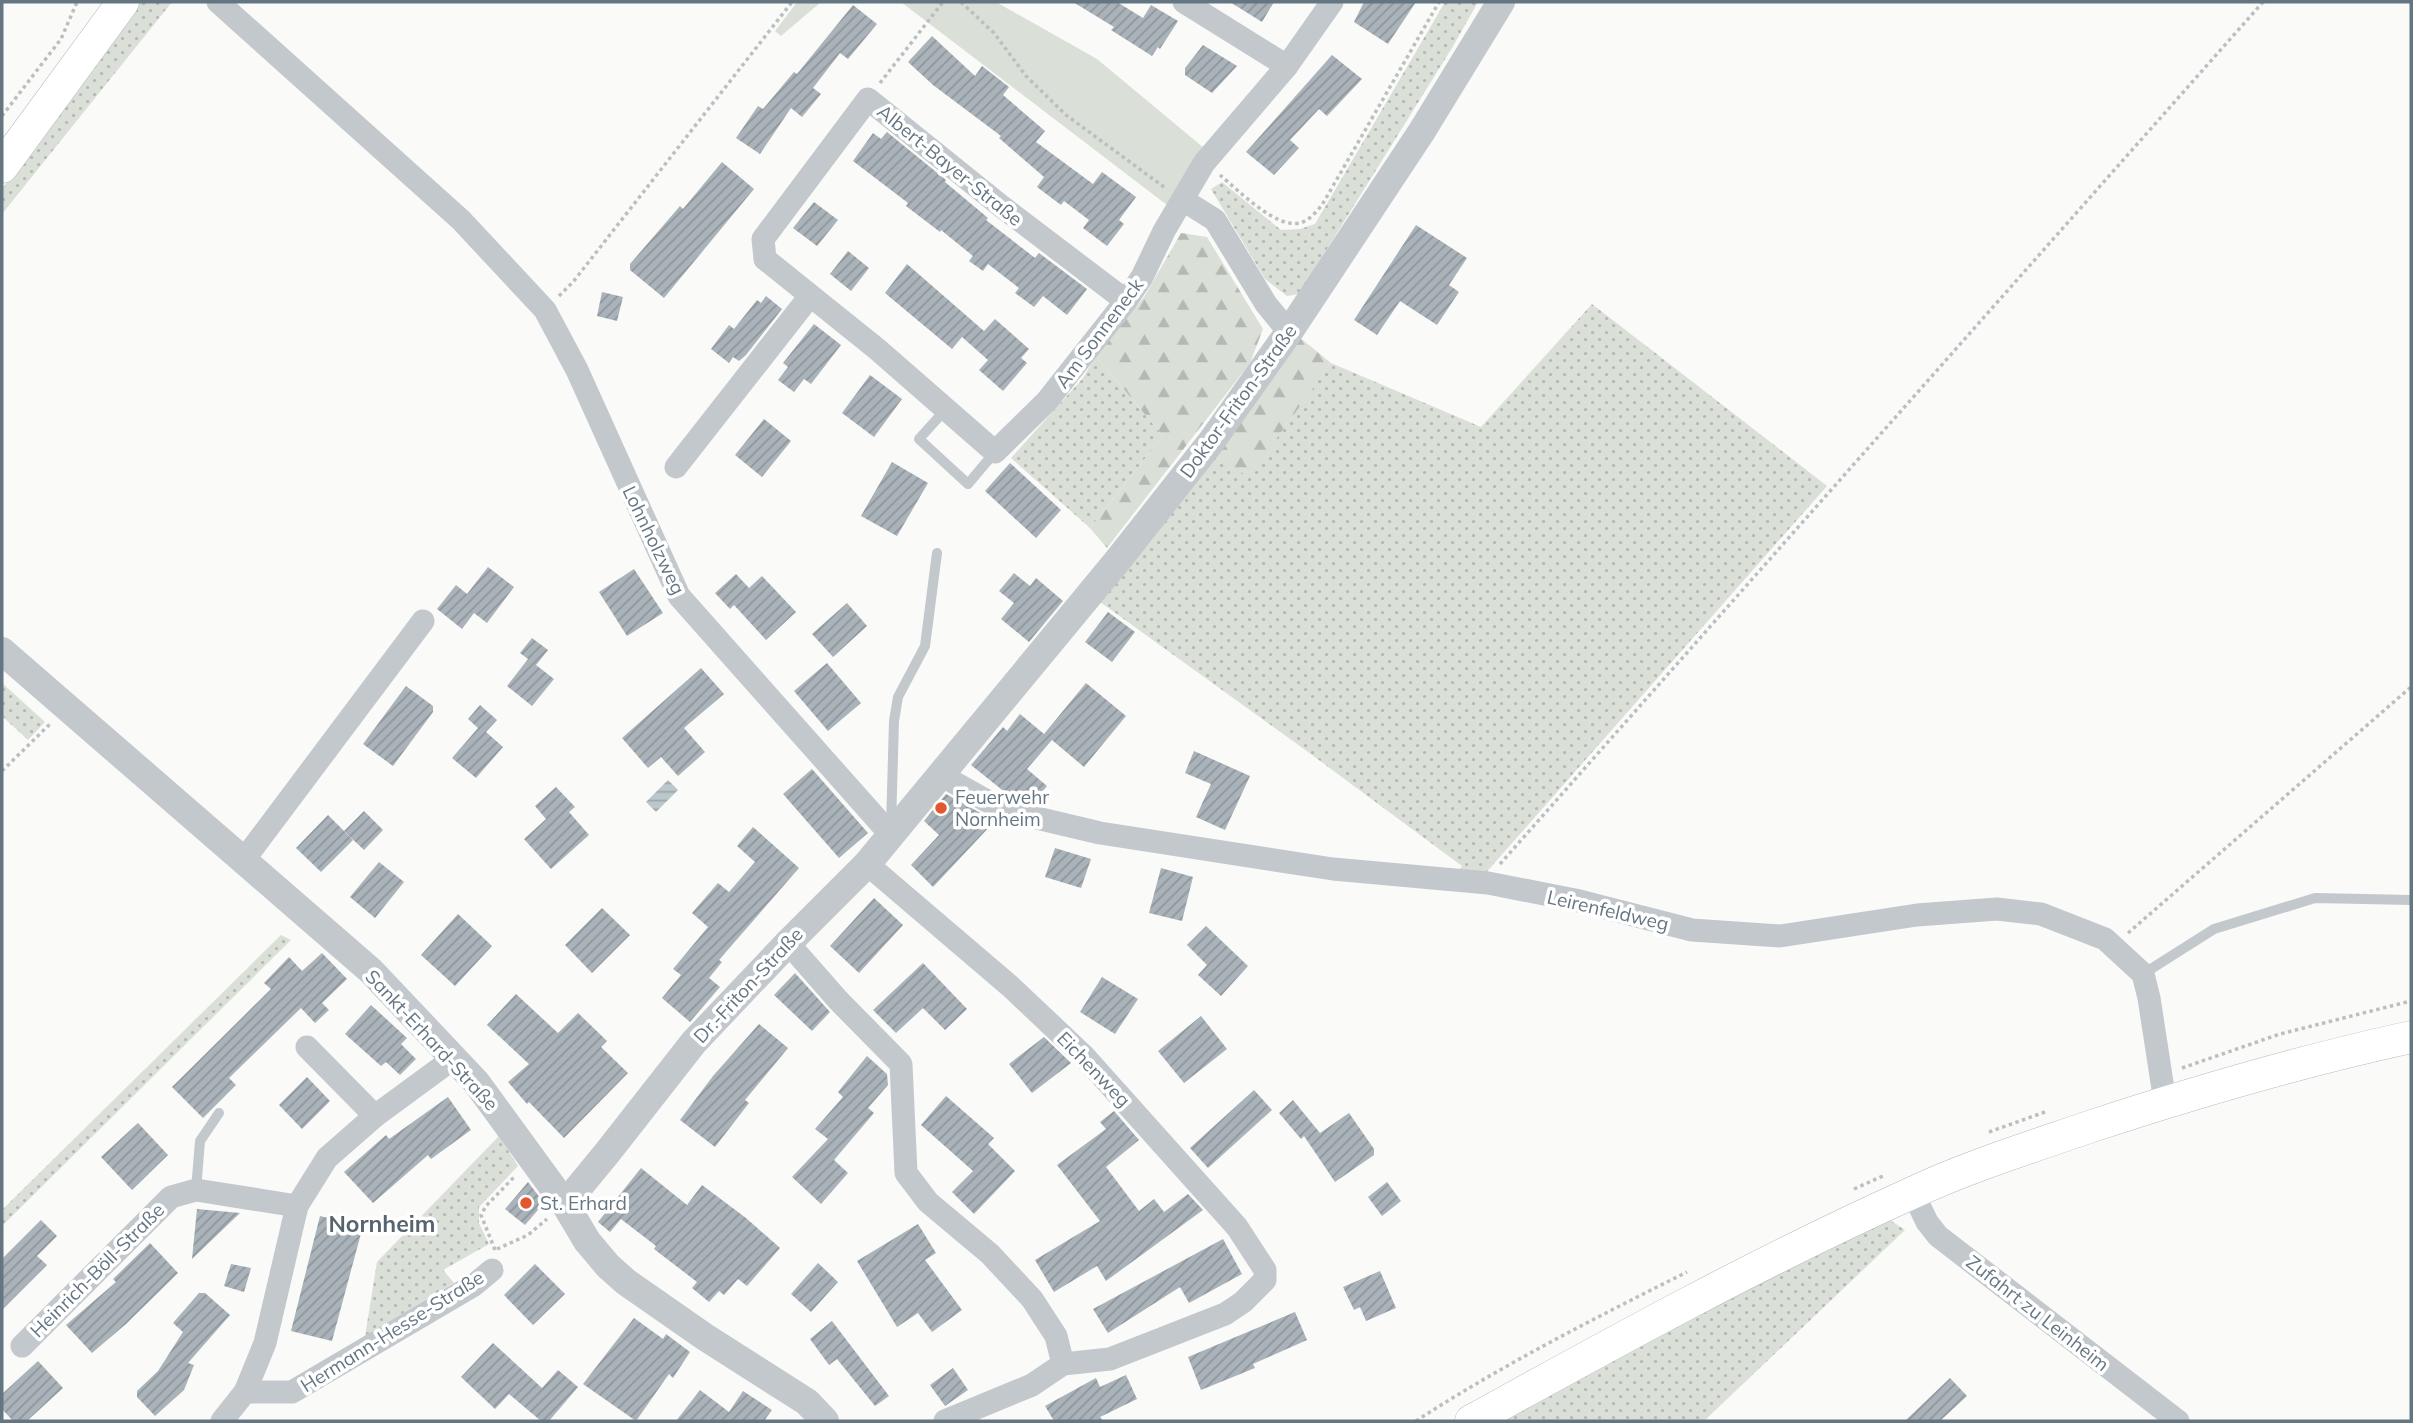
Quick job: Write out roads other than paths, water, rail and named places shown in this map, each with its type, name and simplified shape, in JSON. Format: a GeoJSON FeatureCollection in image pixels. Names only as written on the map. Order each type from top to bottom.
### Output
{"type":"FeatureCollection","features":[{"type":"Feature","properties":{"kind":"main road"},"geometry":{"type":"LineString","coordinates":[[2,167],[123,2]]}},
{"type":"Feature","properties":{"kind":"main road"},"geometry":{"type":"LineString","coordinates":[[1471,1421],[1665,1314],[1913,1192],[2020,1151],[2164,1088],[2411,1037]]}},
{"type":"Feature","properties":{"kind":"street","name":"Lohnholzweg"},"geometry":{"type":"LineString","coordinates":[[218,2],[461,220],[545,310],[577,370],[678,596],[891,835]]}},
{"type":"Feature","properties":{"kind":"street"},"geometry":{"type":"LineString","coordinates":[[1184,2],[1287,66]]}},
{"type":"Feature","properties":{"kind":"street","name":"Am Sonneneck"},"geometry":{"type":"LineString","coordinates":[[995,452],[1047,401],[1126,301],[1205,163],[1287,66],[1332,2]]}},
{"type":"Feature","properties":{"kind":"street","name":"Doktor-Friton-Straße"},"geometry":{"type":"LineString","coordinates":[[939,774],[1211,442],[1290,332],[1422,131],[1501,2]]}},
{"type":"Feature","properties":{"kind":"street","name":"Albert-Bayer-Straße"},"geometry":{"type":"LineString","coordinates":[[995,452],[877,349],[765,259],[763,239],[868,99],[1001,206],[1126,301]]}},
{"type":"Feature","properties":{"kind":"street"},"geometry":{"type":"LineString","coordinates":[[1183,201],[1216,220],[1266,304],[1290,332]]}},
{"type":"Feature","properties":{"kind":"street"},"geometry":{"type":"LineString","coordinates":[[676,467],[810,296]]}},
{"type":"Feature","properties":{"kind":"street"},"geometry":{"type":"LineString","coordinates":[[243,861],[423,621]]}},
{"type":"Feature","properties":{"kind":"street","name":"Sankt-Erhard-Straße"},"geometry":{"type":"LineString","coordinates":[[2,651],[370,971],[476,1082],[565,1204],[587,1241],[626,1282],[705,1338],[807,1402],[825,1421]]}},
{"type":"Feature","properties":{"kind":"street","name":"Dr.-Friton-Straße"},"geometry":{"type":"LineString","coordinates":[[565,1204],[694,1042],[867,864],[939,774]]}},
{"type":"Feature","properties":{"kind":"street","name":"Leirenfeldweg"},"geometry":{"type":"LineString","coordinates":[[939,774],[1003,810],[1100,833],[1332,869],[1488,883],[1575,900],[1692,930],[1780,936],[1917,915],[1997,909],[2040,914],[2105,939],[2143,974]]}},
{"type":"Feature","properties":{"kind":"street","name":"Eichenweg"},"geometry":{"type":"LineString","coordinates":[[867,864],[1011,987],[1083,1055],[1237,1227],[1265,1270],[1265,1280],[1243,1302],[1225,1314],[1110,1359],[1063,1364]]}},
{"type":"Feature","properties":{"kind":"street"},"geometry":{"type":"LineString","coordinates":[[788,943],[838,1000],[901,1064],[906,1173],[928,1202],[990,1254],[1031,1299],[1056,1336],[1063,1364],[1032,1385],[945,1421]]}},
{"type":"Feature","properties":{"kind":"street"},"geometry":{"type":"LineString","coordinates":[[2143,974],[2164,1088]]}},
{"type":"Feature","properties":{"kind":"street"},"geometry":{"type":"LineString","coordinates":[[307,1047],[375,1116]]}},
{"type":"Feature","properties":{"kind":"street"},"geometry":{"type":"LineString","coordinates":[[222,1421],[245,1392],[265,1343],[297,1206],[327,1158],[375,1116],[454,1058]]}},
{"type":"Feature","properties":{"kind":"street"},"geometry":{"type":"LineString","coordinates":[[196,1190],[297,1206]]}},
{"type":"Feature","properties":{"kind":"street","name":"Heinrich-Böll-Straße"},"geometry":{"type":"LineString","coordinates":[[22,1346],[171,1197],[196,1190]]}},
{"type":"Feature","properties":{"kind":"street","name":"Zufahrt zu Leinheim"},"geometry":{"type":"LineString","coordinates":[[1913,1192],[1927,1222],[1938,1236],[2178,1421]]}},
{"type":"Feature","properties":{"kind":"street","name":"Hermann-Hesse-Straße"},"geometry":{"type":"LineString","coordinates":[[245,1392],[292,1392],[474,1285],[494,1260]]}},
{"type":"Feature","properties":{"kind":"lane"},"geometry":{"type":"LineString","coordinates":[[946,409],[919,439],[968,484],[995,452]]}},
{"type":"Feature","properties":{"kind":"lane"},"geometry":{"type":"LineString","coordinates":[[891,835],[894,721],[898,697],[925,646],[937,553]]}},
{"type":"Feature","properties":{"kind":"lane"},"geometry":{"type":"LineString","coordinates":[[2143,974],[2214,929],[2315,898],[2411,900]]}},
{"type":"Feature","properties":{"kind":"lane"},"geometry":{"type":"LineString","coordinates":[[196,1190],[200,1141],[219,1113]]}},
{"type":"Feature","properties":{"kind":"place","name":"Feuerwehr Nornheim"},"geometry":{"type":"Point","coordinates":[941,808]}},
{"type":"Feature","properties":{"kind":"place","name":"St. Erhard"},"geometry":{"type":"Point","coordinates":[526,1203]}},
{"type":"Feature","properties":{"kind":"district","name":"Nornheim"},"geometry":{"type":"Point","coordinates":[382,1224]}}]}
